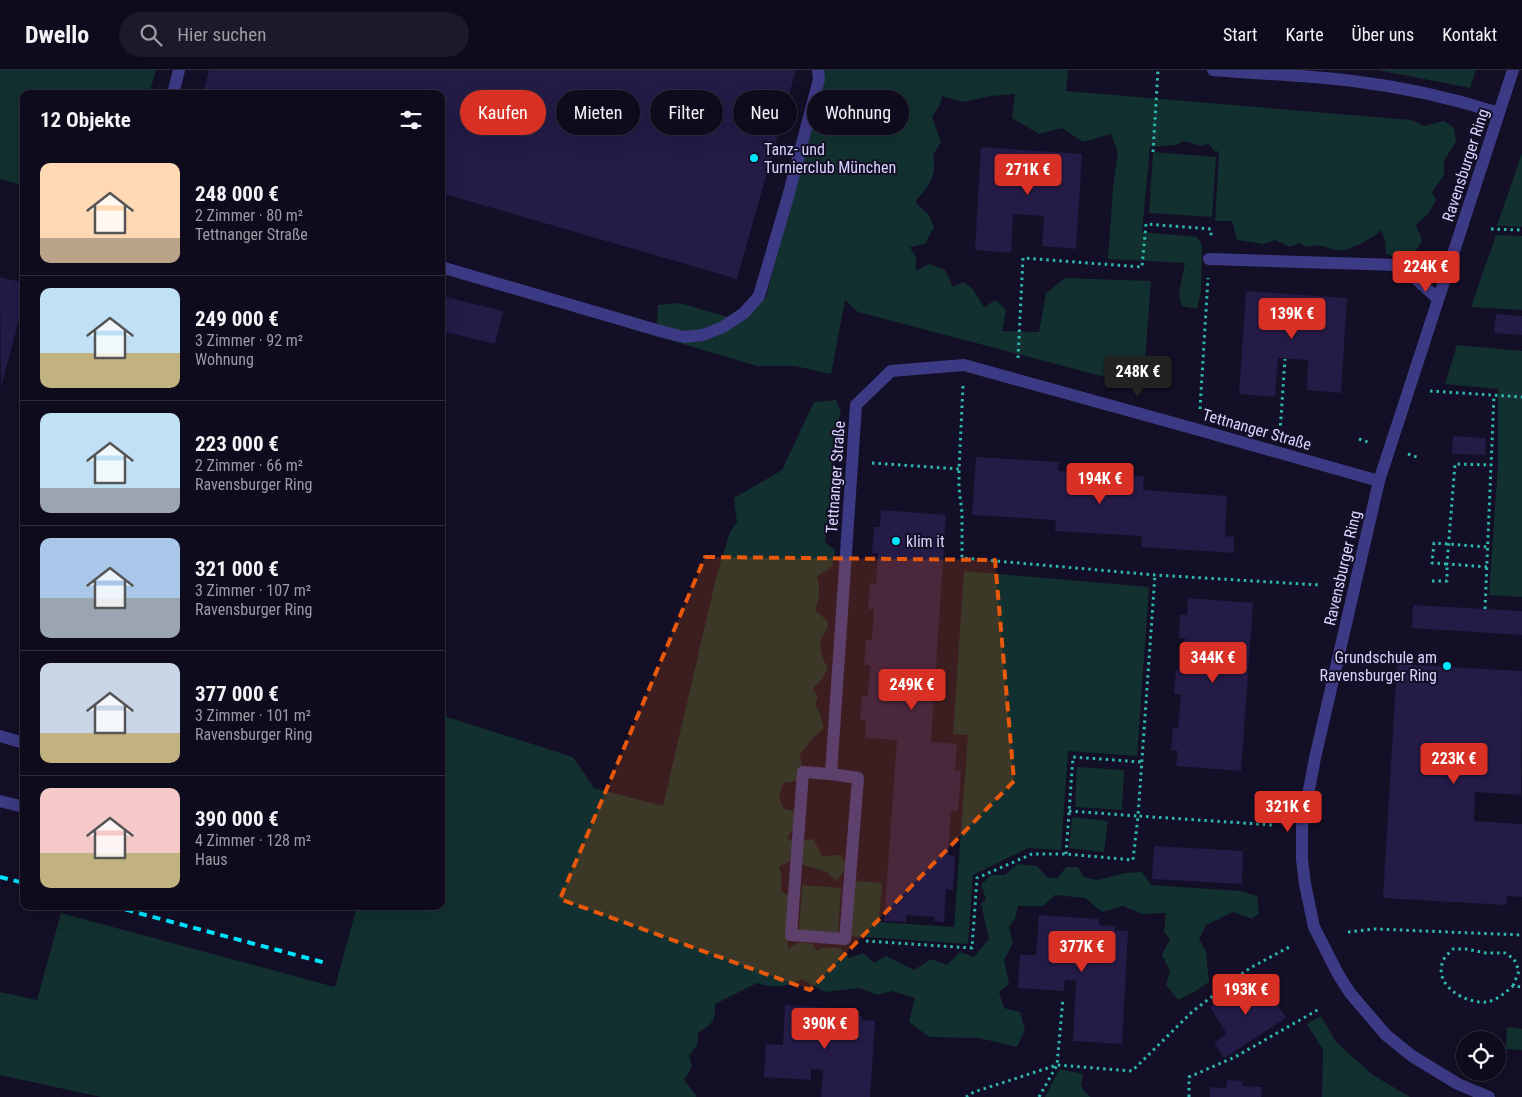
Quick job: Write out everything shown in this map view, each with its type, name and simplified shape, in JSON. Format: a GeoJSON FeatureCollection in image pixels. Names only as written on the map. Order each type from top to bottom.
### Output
{"type":"FeatureCollection","features":[{"type":"Feature","properties":{"kind":"street"},"geometry":{"type":"LineString","coordinates":[[174,90],[179,70]]}},
{"type":"Feature","properties":{"kind":"street"},"geometry":{"type":"LineString","coordinates":[[445,268],[684,337],[703,335],[723,328],[744,313],[759,296],[819,79],[818,70]]}},
{"type":"Feature","properties":{"kind":"street"},"geometry":{"type":"LineString","coordinates":[[1212,70],[1354,81],[1417,92],[1471,104],[1499,113]]}},
{"type":"Feature","properties":{"kind":"street","name":"Ravensburger Ring"},"geometry":{"type":"LineString","coordinates":[[1489,1097],[1458,1084],[1412,1056],[1386,1035],[1350,993],[1325,951],[1314,927],[1305,884],[1302,858],[1302,828],[1315,758],[1379,482],[1513,70]]}},
{"type":"Feature","properties":{"kind":"street"},"geometry":{"type":"LineString","coordinates":[[1209,259],[1397,266],[1412,275],[1438,300]]}},
{"type":"Feature","properties":{"kind":"street","name":"Tettnanger Straße"},"geometry":{"type":"LineString","coordinates":[[831,774],[856,405],[890,371],[964,365],[1279,452],[1379,482]]}},
{"type":"Feature","properties":{"kind":"street"},"geometry":{"type":"LineString","coordinates":[[0,736],[20,742]]}},
{"type":"Feature","properties":{"kind":"street"},"geometry":{"type":"LineString","coordinates":[[803,772],[831,774],[858,778],[845,939],[791,935],[803,772]]}},
{"type":"Feature","properties":{"kind":"street"},"geometry":{"type":"LineString","coordinates":[[0,801],[20,807]]}},
{"type":"Feature","properties":{"kind":"path"},"geometry":{"type":"LineString","coordinates":[[1153,152],[1158,70]]}},
{"type":"Feature","properties":{"kind":"path"},"geometry":{"type":"LineString","coordinates":[[1018,379],[1023,258],[1142,267],[1146,224],[1211,228],[1199,430]]}},
{"type":"Feature","properties":{"kind":"path"},"geometry":{"type":"LineString","coordinates":[[1491,228],[1522,230]]}},
{"type":"Feature","properties":{"kind":"path"},"geometry":{"type":"LineString","coordinates":[[1279,452],[1285,359]]}},
{"type":"Feature","properties":{"kind":"path"},"geometry":{"type":"LineString","coordinates":[[964,365],[958,488],[962,513],[962,558],[1155,575],[1320,585]]}},
{"type":"Feature","properties":{"kind":"path"},"geometry":{"type":"LineString","coordinates":[[1409,390],[1522,397]]}},
{"type":"Feature","properties":{"kind":"path"},"geometry":{"type":"LineString","coordinates":[[1485,609],[1494,395]]}},
{"type":"Feature","properties":{"kind":"path"},"geometry":{"type":"LineString","coordinates":[[1359,439],[1368,442]]}},
{"type":"Feature","properties":{"kind":"path"},"geometry":{"type":"LineString","coordinates":[[852,461],[959,469]]}},
{"type":"Feature","properties":{"kind":"path"},"geometry":{"type":"LineString","coordinates":[[1432,581],[1446,582],[1455,464],[1492,465]]}},
{"type":"Feature","properties":{"kind":"path"},"geometry":{"type":"LineString","coordinates":[[1487,567],[1432,563],[1434,543],[1488,547]]}},
{"type":"Feature","properties":{"kind":"path"},"geometry":{"type":"LineString","coordinates":[[845,939],[972,948],[977,878],[1032,854],[1066,854],[1133,860],[1138,816],[1155,575]]}},
{"type":"Feature","properties":{"kind":"path"},"geometry":{"type":"LineString","coordinates":[[1066,854],[1073,757],[1142,762]]}},
{"type":"Feature","properties":{"kind":"path"},"geometry":{"type":"LineString","coordinates":[[1069,811],[1273,825]]}},
{"type":"Feature","properties":{"kind":"path"},"geometry":{"type":"LineString","coordinates":[[1348,932],[1374,929],[1522,935]]}},
{"type":"Feature","properties":{"kind":"path"},"geometry":{"type":"LineString","coordinates":[[966,1097],[974,1092],[1057,1065],[1132,1071],[1193,1011],[1250,968],[1291,946]]}},
{"type":"Feature","properties":{"kind":"path"},"geometry":{"type":"LineString","coordinates":[[1513,986],[1519,971],[1514,959],[1505,953],[1486,953],[1466,949],[1452,950],[1443,960],[1441,970],[1446,985],[1458,995],[1471,1001],[1487,1002],[1500,997],[1513,986],[1522,987]]}},
{"type":"Feature","properties":{"kind":"path"},"geometry":{"type":"LineString","coordinates":[[1039,1097],[1057,1065],[1063,998]]}},
{"type":"Feature","properties":{"kind":"path"},"geometry":{"type":"LineString","coordinates":[[1189,1097],[1189,1077],[1235,1057],[1321,1008]]}},
{"type":"Feature","properties":{"kind":"highlighted area"},"geometry":{"type":"Polygon","coordinates":[[[705,557],[995,560],[1014,781],[810,990],[560,899],[705,557]]]}},
{"type":"Feature","properties":{"kind":"green space"},"geometry":{"type":"Polygon","coordinates":[[[0,70],[156,70],[150,90],[20,90],[20,185],[0,179],[0,70]]]}},
{"type":"Feature","properties":{"kind":"green space"},"geometry":{"type":"Polygon","coordinates":[[[823,70],[1068,70],[1066,91],[1411,120],[1424,126],[1444,121],[1454,128],[1456,141],[1444,161],[1444,175],[1432,192],[1436,200],[1429,213],[1416,225],[1422,240],[1414,254],[1399,259],[1386,254],[1385,241],[1381,230],[1361,244],[1343,250],[1319,246],[1306,247],[1299,243],[1290,247],[1275,240],[1264,244],[1237,240],[1232,221],[1215,221],[1219,151],[1215,152],[1209,144],[1201,146],[1184,141],[1176,145],[1150,147],[1142,232],[1197,237],[1202,245],[1201,292],[1197,309],[1182,306],[1179,293],[1185,263],[1108,259],[1113,188],[1118,152],[1111,134],[1083,142],[1062,128],[1039,134],[1012,118],[1015,94],[991,96],[963,102],[942,96],[940,104],[932,117],[941,142],[933,155],[933,175],[928,186],[915,202],[929,215],[934,227],[925,244],[910,247],[916,258],[916,271],[929,264],[945,270],[953,287],[963,282],[972,288],[984,307],[996,300],[1006,310],[1002,331],[1039,332],[1046,293],[1065,278],[1151,281],[1143,387],[858,312],[845,300],[831,374],[795,366],[757,366],[656,336],[658,305],[680,303],[731,318],[766,298],[807,134],[909,135],[909,90],[818,90],[823,70]]]}},
{"type":"Feature","properties":{"kind":"green space"},"geometry":{"type":"Polygon","coordinates":[[[1378,70],[1476,70],[1470,88],[1378,70]]]}},
{"type":"Feature","properties":{"kind":"green space"},"geometry":{"type":"Polygon","coordinates":[[[1153,152],[1216,157],[1212,217],[1149,213],[1153,152]]]}},
{"type":"Feature","properties":{"kind":"green space"},"geometry":{"type":"Polygon","coordinates":[[[1522,153],[1522,227],[1497,226],[1522,153]]]}},
{"type":"Feature","properties":{"kind":"green space"},"geometry":{"type":"Polygon","coordinates":[[[1496,235],[1522,236],[1522,310],[1471,307],[1496,235]]]}},
{"type":"Feature","properties":{"kind":"green space"},"geometry":{"type":"Polygon","coordinates":[[[1457,345],[1522,351],[1522,597],[1489,595],[1498,465],[1498,389],[1445,384],[1457,345]]]}},
{"type":"Feature","properties":{"kind":"green space"},"geometry":{"type":"Polygon","coordinates":[[[836,400],[841,413],[836,426],[837,449],[832,466],[840,481],[839,497],[827,508],[834,521],[826,530],[825,542],[835,550],[832,567],[817,576],[819,594],[815,611],[828,621],[820,648],[828,669],[813,688],[818,697],[815,704],[824,728],[800,754],[802,768],[797,781],[783,783],[779,798],[784,809],[795,811],[795,826],[787,838],[794,842],[813,839],[822,856],[840,855],[848,867],[836,881],[827,872],[790,861],[779,867],[782,877],[781,892],[790,896],[787,927],[788,949],[799,942],[813,944],[816,951],[822,948],[840,948],[849,958],[863,953],[874,963],[886,956],[914,970],[931,959],[947,965],[960,952],[974,957],[989,939],[981,904],[986,899],[981,885],[991,875],[1005,875],[1018,864],[1037,866],[1048,878],[1058,878],[1066,867],[1078,867],[1084,877],[1097,880],[1125,873],[1142,872],[1151,885],[1240,891],[1257,896],[1259,913],[1252,919],[1233,912],[1206,925],[1199,939],[1206,951],[1209,982],[1178,1000],[1166,985],[1170,971],[1162,955],[1170,939],[1164,932],[1166,913],[1142,914],[1123,906],[1102,912],[1085,898],[1055,895],[1043,906],[1018,906],[1015,919],[1009,927],[1013,943],[1004,960],[1009,984],[999,992],[1004,1008],[1020,1012],[1025,1030],[1017,1047],[979,1038],[929,1037],[909,1022],[915,998],[892,991],[878,995],[859,988],[825,992],[801,979],[779,986],[757,983],[715,1004],[714,1018],[707,1027],[698,1033],[697,1045],[689,1055],[692,1067],[684,1080],[696,1097],[101,1097],[0,1075],[0,992],[37,1000],[61,913],[335,987],[356,910],[445,910],[445,716],[573,757],[594,788],[663,806],[717,574],[730,532],[737,522],[734,498],[782,470],[814,402],[836,400]]]}},
{"type":"Feature","properties":{"kind":"green space"},"geometry":{"type":"Polygon","coordinates":[[[964,571],[1149,587],[1137,756],[1068,751],[1061,850],[1028,848],[973,875],[968,944],[851,936],[855,881],[882,883],[879,922],[954,927],[968,735],[953,734],[964,571]]]}},
{"type":"Feature","properties":{"kind":"green space"},"geometry":{"type":"Polygon","coordinates":[[[1077,767],[1124,770],[1122,810],[1075,807],[1077,767]]]}},
{"type":"Feature","properties":{"kind":"green space"},"geometry":{"type":"Polygon","coordinates":[[[1072,817],[1108,821],[1104,852],[1069,848],[1072,817]]]}},
{"type":"Feature","properties":{"kind":"green space"},"geometry":{"type":"Polygon","coordinates":[[[802,885],[841,888],[838,934],[799,932],[802,885]]]}},
{"type":"Feature","properties":{"kind":"green space"},"geometry":{"type":"Polygon","coordinates":[[[1321,1016],[1336,1042],[1373,1075],[1410,1097],[1322,1097],[1323,1050],[1307,1024],[1321,1016]]]}},
{"type":"Feature","properties":{"kind":"green space"},"geometry":{"type":"Polygon","coordinates":[[[1507,1027],[1522,1029],[1522,1050],[1506,1049],[1507,1027]]]}},
{"type":"Feature","properties":{"kind":"green space"},"geometry":{"type":"Polygon","coordinates":[[[1059,1069],[1083,1074],[1081,1085],[1091,1097],[1045,1097],[1059,1069]]]}},
{"type":"Feature","properties":{"kind":"building"},"geometry":{"type":"Polygon","coordinates":[[[209,70],[796,70],[790,90],[733,90],[733,135],[778,135],[737,279],[445,194],[445,90],[204,90],[209,70]]]}},
{"type":"Feature","properties":{"kind":"building"},"geometry":{"type":"Polygon","coordinates":[[[981,147],[1082,154],[1076,249],[1042,246],[1044,216],[1013,214],[1011,253],[975,250],[981,147]]]}},
{"type":"Feature","properties":{"kind":"building"},"geometry":{"type":"Polygon","coordinates":[[[0,277],[20,282],[20,315],[1,388],[0,277]]]}},
{"type":"Feature","properties":{"kind":"building"},"geometry":{"type":"Polygon","coordinates":[[[1246,291],[1347,298],[1341,393],[1307,390],[1308,360],[1278,358],[1275,397],[1239,394],[1246,291]]]}},
{"type":"Feature","properties":{"kind":"building"},"geometry":{"type":"Polygon","coordinates":[[[445,297],[503,311],[495,344],[445,332],[445,297]]]}},
{"type":"Feature","properties":{"kind":"building"},"geometry":{"type":"Polygon","coordinates":[[[1496,314],[1522,316],[1522,335],[1494,333],[1496,314]]]}},
{"type":"Feature","properties":{"kind":"building"},"geometry":{"type":"Polygon","coordinates":[[[1453,436],[1486,438],[1485,455],[1452,454],[1453,436]]]}},
{"type":"Feature","properties":{"kind":"building"},"geometry":{"type":"Polygon","coordinates":[[[976,457],[1059,462],[1058,471],[1144,476],[1143,490],[1227,496],[1225,536],[1234,537],[1234,553],[1141,547],[1142,536],[1055,531],[1056,520],[972,515],[976,457]]]}},
{"type":"Feature","properties":{"kind":"building"},"geometry":{"type":"Polygon","coordinates":[[[881,510],[946,515],[931,742],[957,744],[955,771],[961,771],[958,811],[951,811],[948,855],[955,856],[953,890],[946,889],[944,922],[934,921],[935,917],[906,915],[906,922],[884,921],[897,740],[865,738],[866,720],[860,720],[862,696],[868,696],[870,665],[864,665],[866,640],[872,640],[874,609],[868,609],[870,583],[876,584],[878,553],[872,553],[874,527],[880,527],[881,510]]]}},
{"type":"Feature","properties":{"kind":"building"},"geometry":{"type":"Polygon","coordinates":[[[1188,598],[1253,603],[1241,771],[1176,766],[1178,751],[1171,750],[1173,727],[1178,728],[1181,694],[1174,694],[1176,670],[1183,671],[1185,638],[1179,638],[1180,615],[1187,615],[1188,598]]]}},
{"type":"Feature","properties":{"kind":"building"},"geometry":{"type":"Polygon","coordinates":[[[1413,605],[1522,611],[1522,635],[1412,628],[1413,605]]]}},
{"type":"Feature","properties":{"kind":"building"},"geometry":{"type":"Polygon","coordinates":[[[1397,664],[1522,671],[1521,795],[1475,792],[1474,821],[1522,824],[1522,897],[1507,896],[1506,905],[1383,898],[1397,664]]]}},
{"type":"Feature","properties":{"kind":"building"},"geometry":{"type":"Polygon","coordinates":[[[1154,846],[1243,851],[1242,884],[1152,879],[1154,846]]]}},
{"type":"Feature","properties":{"kind":"building"},"geometry":{"type":"Polygon","coordinates":[[[1039,915],[1099,919],[1099,925],[1115,926],[1115,930],[1128,931],[1122,1044],[1073,1041],[1076,981],[1065,980],[1064,991],[1018,988],[1020,955],[1036,955],[1039,915]]]}},
{"type":"Feature","properties":{"kind":"building"},"geometry":{"type":"Polygon","coordinates":[[[1258,976],[1286,1018],[1224,1058],[1214,1042],[1227,1034],[1210,1007],[1258,976]]]}},
{"type":"Feature","properties":{"kind":"building"},"geometry":{"type":"Polygon","coordinates":[[[785,1005],[846,1009],[846,1015],[862,1016],[862,1020],[875,1021],[870,1097],[821,1097],[823,1070],[811,1069],[811,1080],[764,1077],[766,1044],[783,1045],[785,1005]]]}},
{"type":"Feature","properties":{"kind":"building"},"geometry":{"type":"Polygon","coordinates":[[[1227,1080],[1243,1081],[1242,1086],[1262,1087],[1261,1097],[1210,1097],[1210,1087],[1226,1088],[1227,1080]]]}},
{"type":"Feature","properties":{"kind":"railway"},"geometry":{"type":"LineString","coordinates":[[0,877],[20,882]]}},
{"type":"Feature","properties":{"kind":"railway"},"geometry":{"type":"LineString","coordinates":[[127,910],[326,963]]}},
{"type":"Feature","properties":{"kind":"place","name":"Tanz- und Turnierclub München"},"geometry":{"type":"Point","coordinates":[754,158]}},
{"type":"Feature","properties":{"kind":"place","name":"klim it"},"geometry":{"type":"Point","coordinates":[896,541]}},
{"type":"Feature","properties":{"kind":"place","name":"Grundschule am Ravensburger Ring"},"geometry":{"type":"Point","coordinates":[1447,666]}}]}
